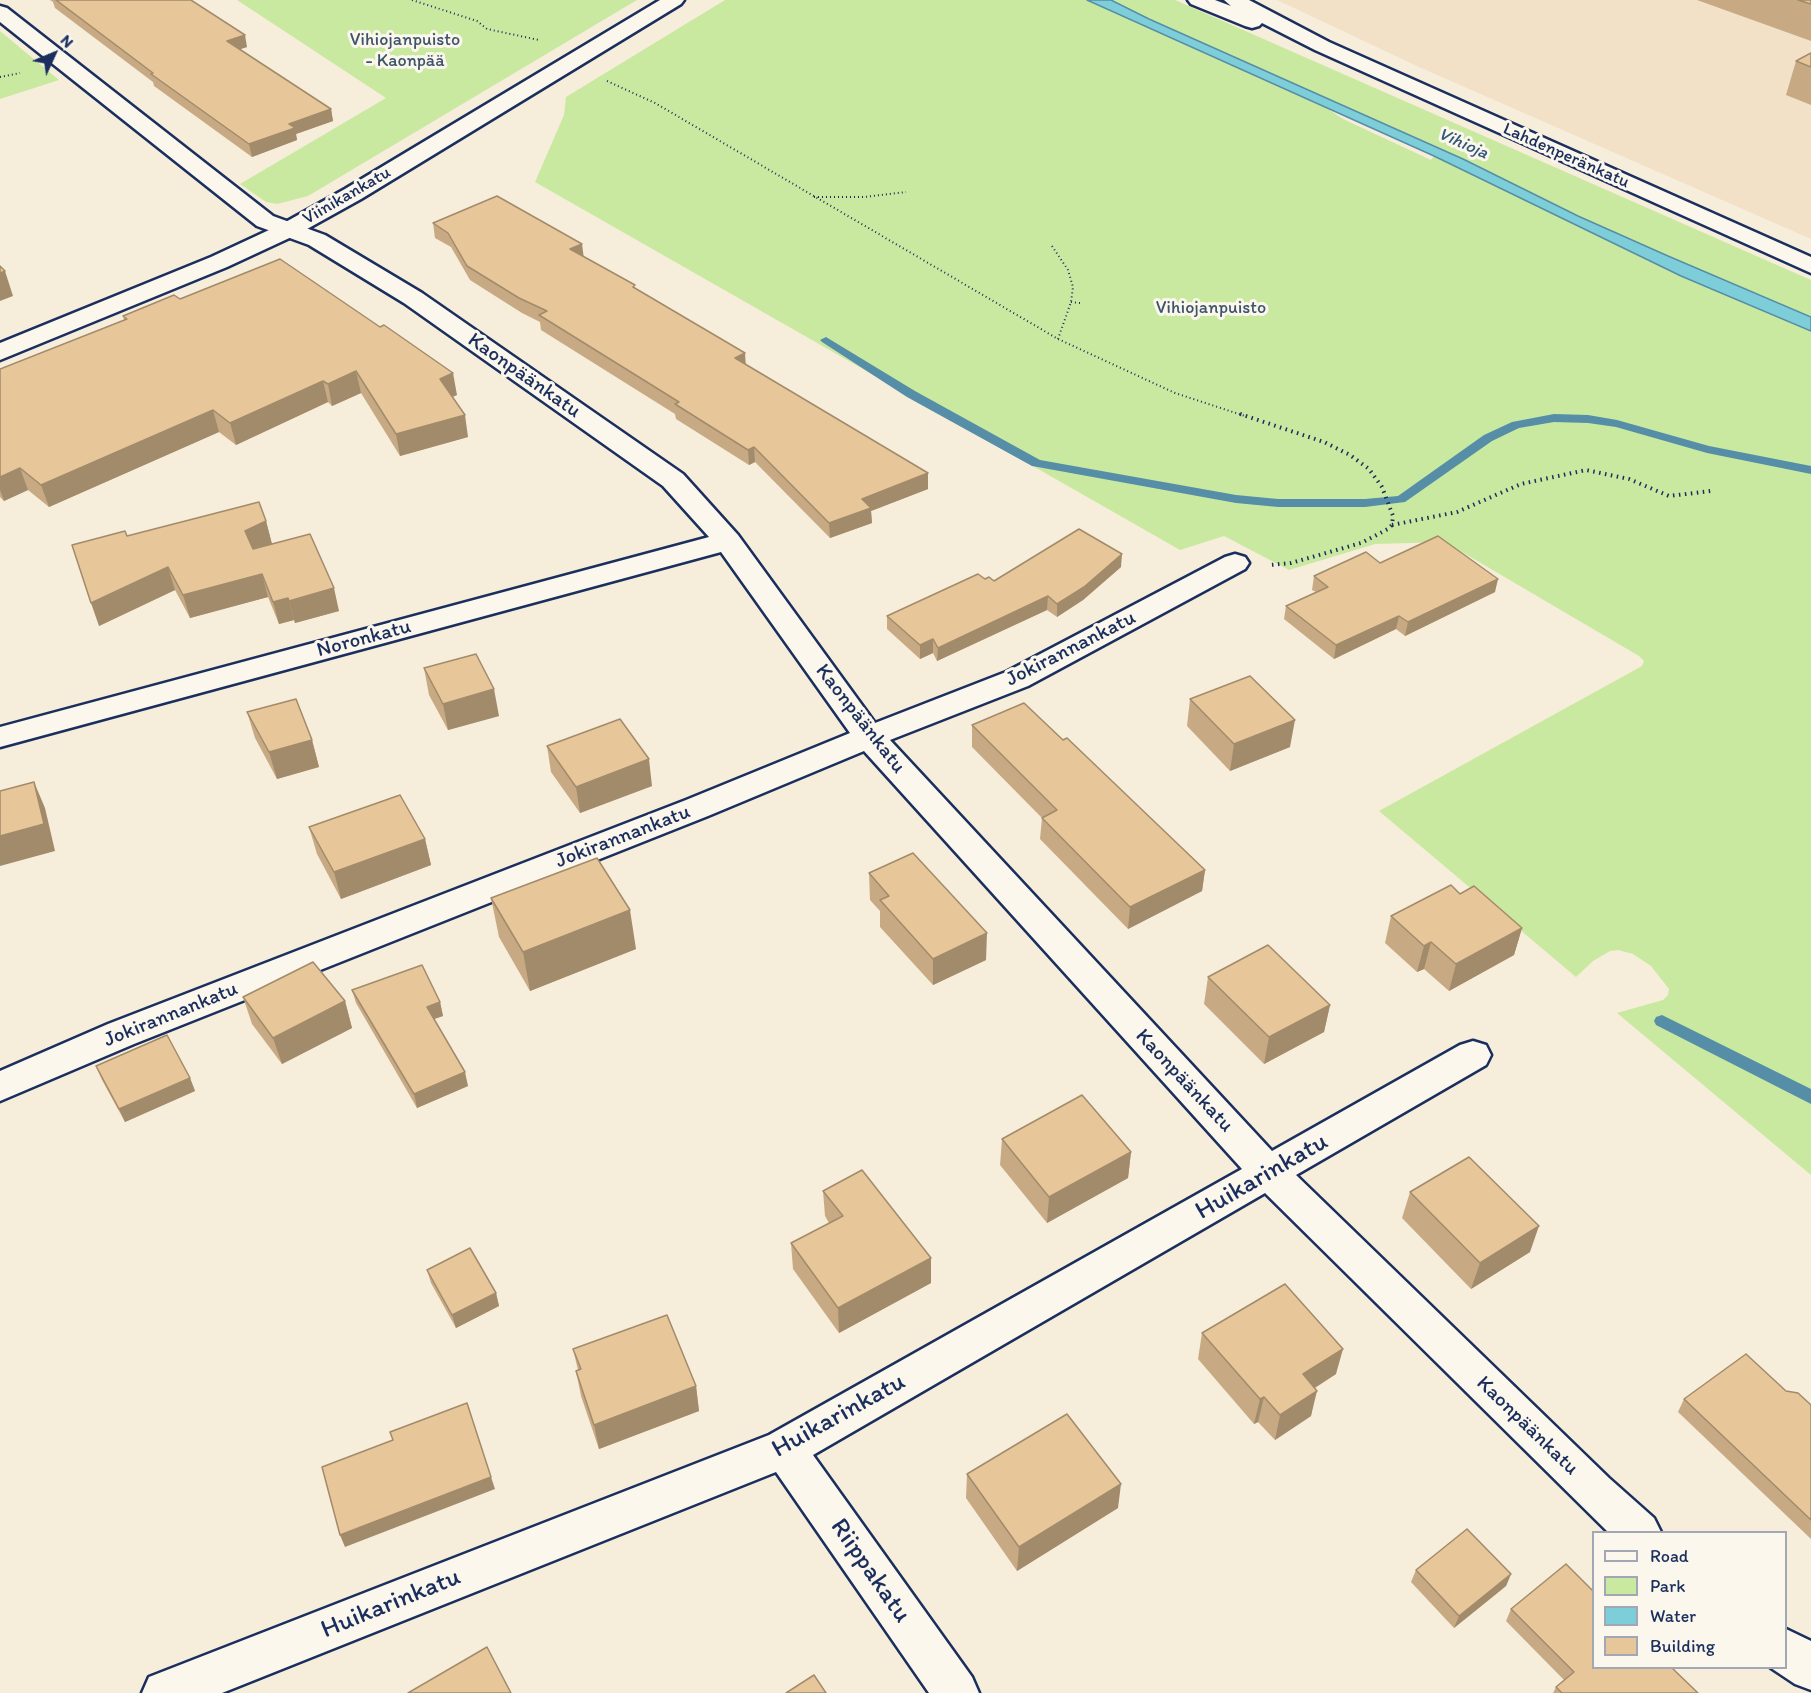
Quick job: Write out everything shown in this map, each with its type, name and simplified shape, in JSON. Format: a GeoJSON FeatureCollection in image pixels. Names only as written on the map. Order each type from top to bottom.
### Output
{"type":"FeatureCollection","features":[{"type":"Feature","properties":{"kind":"street","name":"Viinikankatu"},"geometry":{"type":"LineString","coordinates":[[0,352],[219,262],[290,229],[353,194],[674,0]]}},
{"type":"Feature","properties":{"kind":"street","name":"Lahdenperänkatu"},"geometry":{"type":"LineString","coordinates":[[1198,0],[1322,46]]}},
{"type":"Feature","properties":{"kind":"street","name":"Lahdenperänkatu"},"geometry":{"type":"LineString","coordinates":[[1234,0],[1322,46],[1811,266]]}},
{"type":"Feature","properties":{"kind":"street","name":"Kaonpäänkatu"},"geometry":{"type":"LineString","coordinates":[[0,12],[265,221],[316,240],[412,298],[673,480],[728,541],[869,736],[1269,1173],[1594,1492],[1637,1531]]}},
{"type":"Feature","properties":{"kind":"street","name":"Noronkatu"},"geometry":{"type":"LineString","coordinates":[[0,737],[728,541]]}},
{"type":"Feature","properties":{"kind":"street","name":"Jokirannankatu"},"geometry":{"type":"LineString","coordinates":[[0,1087],[121,1034],[697,808],[869,736],[1017,679],[1235,563]]}},
{"type":"Feature","properties":{"kind":"street","name":"Huikarinkatu"},"geometry":{"type":"LineString","coordinates":[[165,1693],[784,1449],[1473,1055]]}},
{"type":"Feature","properties":{"kind":"street","name":"Riippakatu"},"geometry":{"type":"LineString","coordinates":[[784,1449],[956,1693]]}},
{"type":"Feature","properties":{"kind":"street"},"geometry":{"type":"LineString","coordinates":[[1787,1652],[1811,1668]]}},
{"type":"Feature","properties":{"kind":"path"},"geometry":{"type":"LineString","coordinates":[[412,0],[477,21],[487,29],[587,53]]}},
{"type":"Feature","properties":{"kind":"path"},"geometry":{"type":"LineString","coordinates":[[563,67],[616,85],[655,103],[1058,339],[1190,399],[1324,442],[1363,464],[1382,487],[1393,516],[1392,525]]}},
{"type":"Feature","properties":{"kind":"path"},"geometry":{"type":"LineString","coordinates":[[814,197],[864,197],[906,192]]}},
{"type":"Feature","properties":{"kind":"path"},"geometry":{"type":"LineString","coordinates":[[1052,246],[1068,270],[1073,287],[1071,302],[1058,339]]}},
{"type":"Feature","properties":{"kind":"path"},"geometry":{"type":"LineString","coordinates":[[1071,302],[1080,303]]}},
{"type":"Feature","properties":{"kind":"path"},"geometry":{"type":"LineString","coordinates":[[1235,563],[1275,565],[1291,563],[1361,543],[1374,538],[1392,525],[1457,512],[1521,484],[1586,470],[1629,479],[1669,496],[1711,491]]}},
{"type":"Feature","properties":{"kind":"shaded area"},"geometry":{"type":"Polygon","coordinates":[[[1277,0],[1811,0],[1811,239],[1419,67],[1277,0]]]}},
{"type":"Feature","properties":{"kind":"green space","name":"Vihiojanpuisto - Kaonpää"},"geometry":{"type":"Polygon","coordinates":[[[237,0],[637,0],[308,196],[277,204],[266,202],[240,184],[386,98],[237,0]]]}},
{"type":"Feature","properties":{"kind":"green space","name":"Vihiojanpuisto"},"geometry":{"type":"Polygon","coordinates":[[[725,0],[1087,0],[1305,98],[1343,119],[1431,160],[1434,156],[1681,276],[1811,331],[1811,1175],[1617,1013],[1663,1000],[1668,995],[1669,989],[1651,966],[1633,954],[1618,950],[1610,951],[1593,961],[1576,977],[1379,811],[1642,666],[1644,661],[1639,656],[1445,542],[1375,544],[1289,570],[1224,536],[1180,550],[535,182],[564,115],[566,97],[725,0]]]}},
{"type":"Feature","properties":{"kind":"green space"},"geometry":{"type":"Polygon","coordinates":[[[1111,0],[1175,0],[1811,280],[1811,317],[1578,216],[1463,159],[1111,0]]]}},
{"type":"Feature","properties":{"kind":"green space"},"geometry":{"type":"Polygon","coordinates":[[[0,31],[59,80],[0,99],[0,31]]]}},
{"type":"Feature","properties":{"kind":"water"},"geometry":{"type":"Polygon","coordinates":[[[1087,0],[1111,0],[1463,159],[1578,216],[1811,317],[1811,331],[1681,276],[1434,156],[1087,0]]]}},
{"type":"Feature","properties":{"kind":"building"},"geometry":{"type":"Polygon","coordinates":[[[56,0],[191,0],[245,35],[227,41],[331,109],[289,124],[295,128],[249,144],[151,74],[153,73],[56,0]]]}},
{"type":"Feature","properties":{"kind":"building"},"geometry":{"type":"Polygon","coordinates":[[[1798,0],[1811,0],[1811,4],[1798,0]]]}},
{"type":"Feature","properties":{"kind":"building"},"geometry":{"type":"Polygon","coordinates":[[[1811,53],[1811,67],[1796,61],[1811,53]]]}},
{"type":"Feature","properties":{"kind":"building"},"geometry":{"type":"Polygon","coordinates":[[[497,196],[582,244],[570,249],[635,285],[633,287],[745,353],[735,358],[928,473],[862,499],[871,508],[829,523],[754,447],[748,450],[675,404],[679,402],[539,315],[547,311],[519,298],[467,266],[448,233],[433,223],[497,196]]]}},
{"type":"Feature","properties":{"kind":"building"},"geometry":{"type":"Polygon","coordinates":[[[280,259],[380,327],[384,325],[453,373],[440,379],[465,415],[396,434],[356,371],[328,384],[323,381],[230,423],[213,410],[41,485],[20,468],[0,477],[0,369],[127,319],[123,316],[174,295],[180,299],[280,259]]]}},
{"type":"Feature","properties":{"kind":"building"},"geometry":{"type":"Polygon","coordinates":[[[259,502],[266,521],[245,531],[253,549],[310,534],[334,588],[289,601],[288,598],[273,602],[262,574],[183,595],[168,567],[91,603],[72,545],[125,531],[127,536],[259,502]]]}},
{"type":"Feature","properties":{"kind":"building"},"geometry":{"type":"Polygon","coordinates":[[[1079,529],[1122,554],[1084,587],[1057,604],[1048,596],[938,648],[933,639],[920,645],[887,616],[978,574],[994,581],[1079,529]]]}},
{"type":"Feature","properties":{"kind":"building"},"geometry":{"type":"Polygon","coordinates":[[[1438,536],[1498,579],[1408,622],[1399,616],[1336,645],[1286,606],[1328,587],[1314,576],[1366,552],[1380,563],[1438,536]]]}},
{"type":"Feature","properties":{"kind":"building"},"geometry":{"type":"Polygon","coordinates":[[[476,654],[494,689],[443,704],[424,668],[476,654]]]}},
{"type":"Feature","properties":{"kind":"building"},"geometry":{"type":"Polygon","coordinates":[[[1250,676],[1295,720],[1234,744],[1190,699],[1250,676]]]}},
{"type":"Feature","properties":{"kind":"building"},"geometry":{"type":"Polygon","coordinates":[[[296,699],[312,740],[269,752],[247,712],[296,699]]]}},
{"type":"Feature","properties":{"kind":"building"},"geometry":{"type":"Polygon","coordinates":[[[1024,703],[1063,740],[1067,738],[1205,870],[1130,907],[1042,818],[1057,810],[972,725],[1024,703]]]}},
{"type":"Feature","properties":{"kind":"building"},"geometry":{"type":"Polygon","coordinates":[[[620,719],[649,759],[576,787],[547,746],[620,719]]]}},
{"type":"Feature","properties":{"kind":"building"},"geometry":{"type":"Polygon","coordinates":[[[34,782],[44,824],[0,836],[0,791],[34,782]]]}},
{"type":"Feature","properties":{"kind":"building"},"geometry":{"type":"Polygon","coordinates":[[[400,795],[425,839],[334,872],[309,827],[400,795]]]}},
{"type":"Feature","properties":{"kind":"building"},"geometry":{"type":"Polygon","coordinates":[[[913,853],[987,933],[933,959],[880,900],[889,896],[869,873],[913,853]]]}},
{"type":"Feature","properties":{"kind":"building"},"geometry":{"type":"Polygon","coordinates":[[[597,858],[630,910],[523,952],[491,898],[597,858]]]}},
{"type":"Feature","properties":{"kind":"building"},"geometry":{"type":"Polygon","coordinates":[[[1451,885],[1460,894],[1474,886],[1522,928],[1456,964],[1431,942],[1424,946],[1391,916],[1451,885]]]}},
{"type":"Feature","properties":{"kind":"building"},"geometry":{"type":"Polygon","coordinates":[[[1268,945],[1330,1005],[1269,1037],[1208,977],[1268,945]]]}},
{"type":"Feature","properties":{"kind":"building"},"geometry":{"type":"Polygon","coordinates":[[[313,962],[345,1001],[273,1038],[243,997],[313,962]]]}},
{"type":"Feature","properties":{"kind":"building"},"geometry":{"type":"Polygon","coordinates":[[[422,965],[440,1002],[427,1007],[465,1072],[414,1094],[352,990],[422,965]]]}},
{"type":"Feature","properties":{"kind":"building"},"geometry":{"type":"Polygon","coordinates":[[[167,1035],[190,1078],[119,1109],[96,1066],[167,1035]]]}},
{"type":"Feature","properties":{"kind":"building"},"geometry":{"type":"Polygon","coordinates":[[[1082,1095],[1131,1152],[1049,1197],[1002,1139],[1082,1095]]]}},
{"type":"Feature","properties":{"kind":"building"},"geometry":{"type":"Polygon","coordinates":[[[1469,1157],[1539,1226],[1480,1263],[1410,1192],[1469,1157]]]}},
{"type":"Feature","properties":{"kind":"building"},"geometry":{"type":"Polygon","coordinates":[[[862,1170],[931,1258],[838,1308],[791,1243],[843,1216],[823,1191],[862,1170]]]}},
{"type":"Feature","properties":{"kind":"building"},"geometry":{"type":"Polygon","coordinates":[[[470,1248],[496,1293],[452,1315],[427,1270],[470,1248]]]}},
{"type":"Feature","properties":{"kind":"building"},"geometry":{"type":"Polygon","coordinates":[[[1285,1284],[1343,1349],[1303,1374],[1317,1391],[1280,1415],[1264,1397],[1260,1399],[1202,1333],[1285,1284]]]}},
{"type":"Feature","properties":{"kind":"building"},"geometry":{"type":"Polygon","coordinates":[[[667,1315],[696,1386],[594,1425],[576,1371],[581,1369],[573,1349],[667,1315]]]}},
{"type":"Feature","properties":{"kind":"building"},"geometry":{"type":"Polygon","coordinates":[[[1746,1354],[1786,1391],[1798,1393],[1811,1405],[1811,1520],[1684,1399],[1746,1354]]]}},
{"type":"Feature","properties":{"kind":"building"},"geometry":{"type":"Polygon","coordinates":[[[467,1403],[491,1477],[340,1535],[322,1467],[393,1440],[390,1432],[467,1403]]]}},
{"type":"Feature","properties":{"kind":"building"},"geometry":{"type":"Polygon","coordinates":[[[1067,1414],[1121,1484],[1019,1547],[967,1474],[1067,1414]]]}},
{"type":"Feature","properties":{"kind":"building"},"geometry":{"type":"Polygon","coordinates":[[[1467,1529],[1511,1574],[1459,1616],[1416,1570],[1467,1529]]]}},
{"type":"Feature","properties":{"kind":"building"},"geometry":{"type":"Polygon","coordinates":[[[1566,1564],[1592,1590],[1592,1669],[1673,1669],[1698,1693],[1562,1693],[1556,1687],[1574,1672],[1511,1609],[1566,1564]]]}},
{"type":"Feature","properties":{"kind":"building"},"geometry":{"type":"Polygon","coordinates":[[[487,1647],[511,1693],[408,1693],[487,1647]]]}},
{"type":"Feature","properties":{"kind":"building"},"geometry":{"type":"Polygon","coordinates":[[[814,1675],[826,1693],[786,1693],[814,1675]]]}},
{"type":"Feature","properties":{"kind":"waterway"},"geometry":{"type":"LineString","coordinates":[[826,340],[911,394],[1036,463],[1236,499],[1278,503],[1365,503],[1401,499],[1488,438],[1516,425],[1554,418],[1588,419],[1617,424],[1707,449],[1811,470]]}},
{"type":"Feature","properties":{"kind":"waterway"},"geometry":{"type":"LineString","coordinates":[[1662,1021],[1811,1097]]}},
{"type":"Feature","properties":{"kind":"water label","name":"Vihioja"},"geometry":{"type":"Point","coordinates":[1463,144]}}]}
